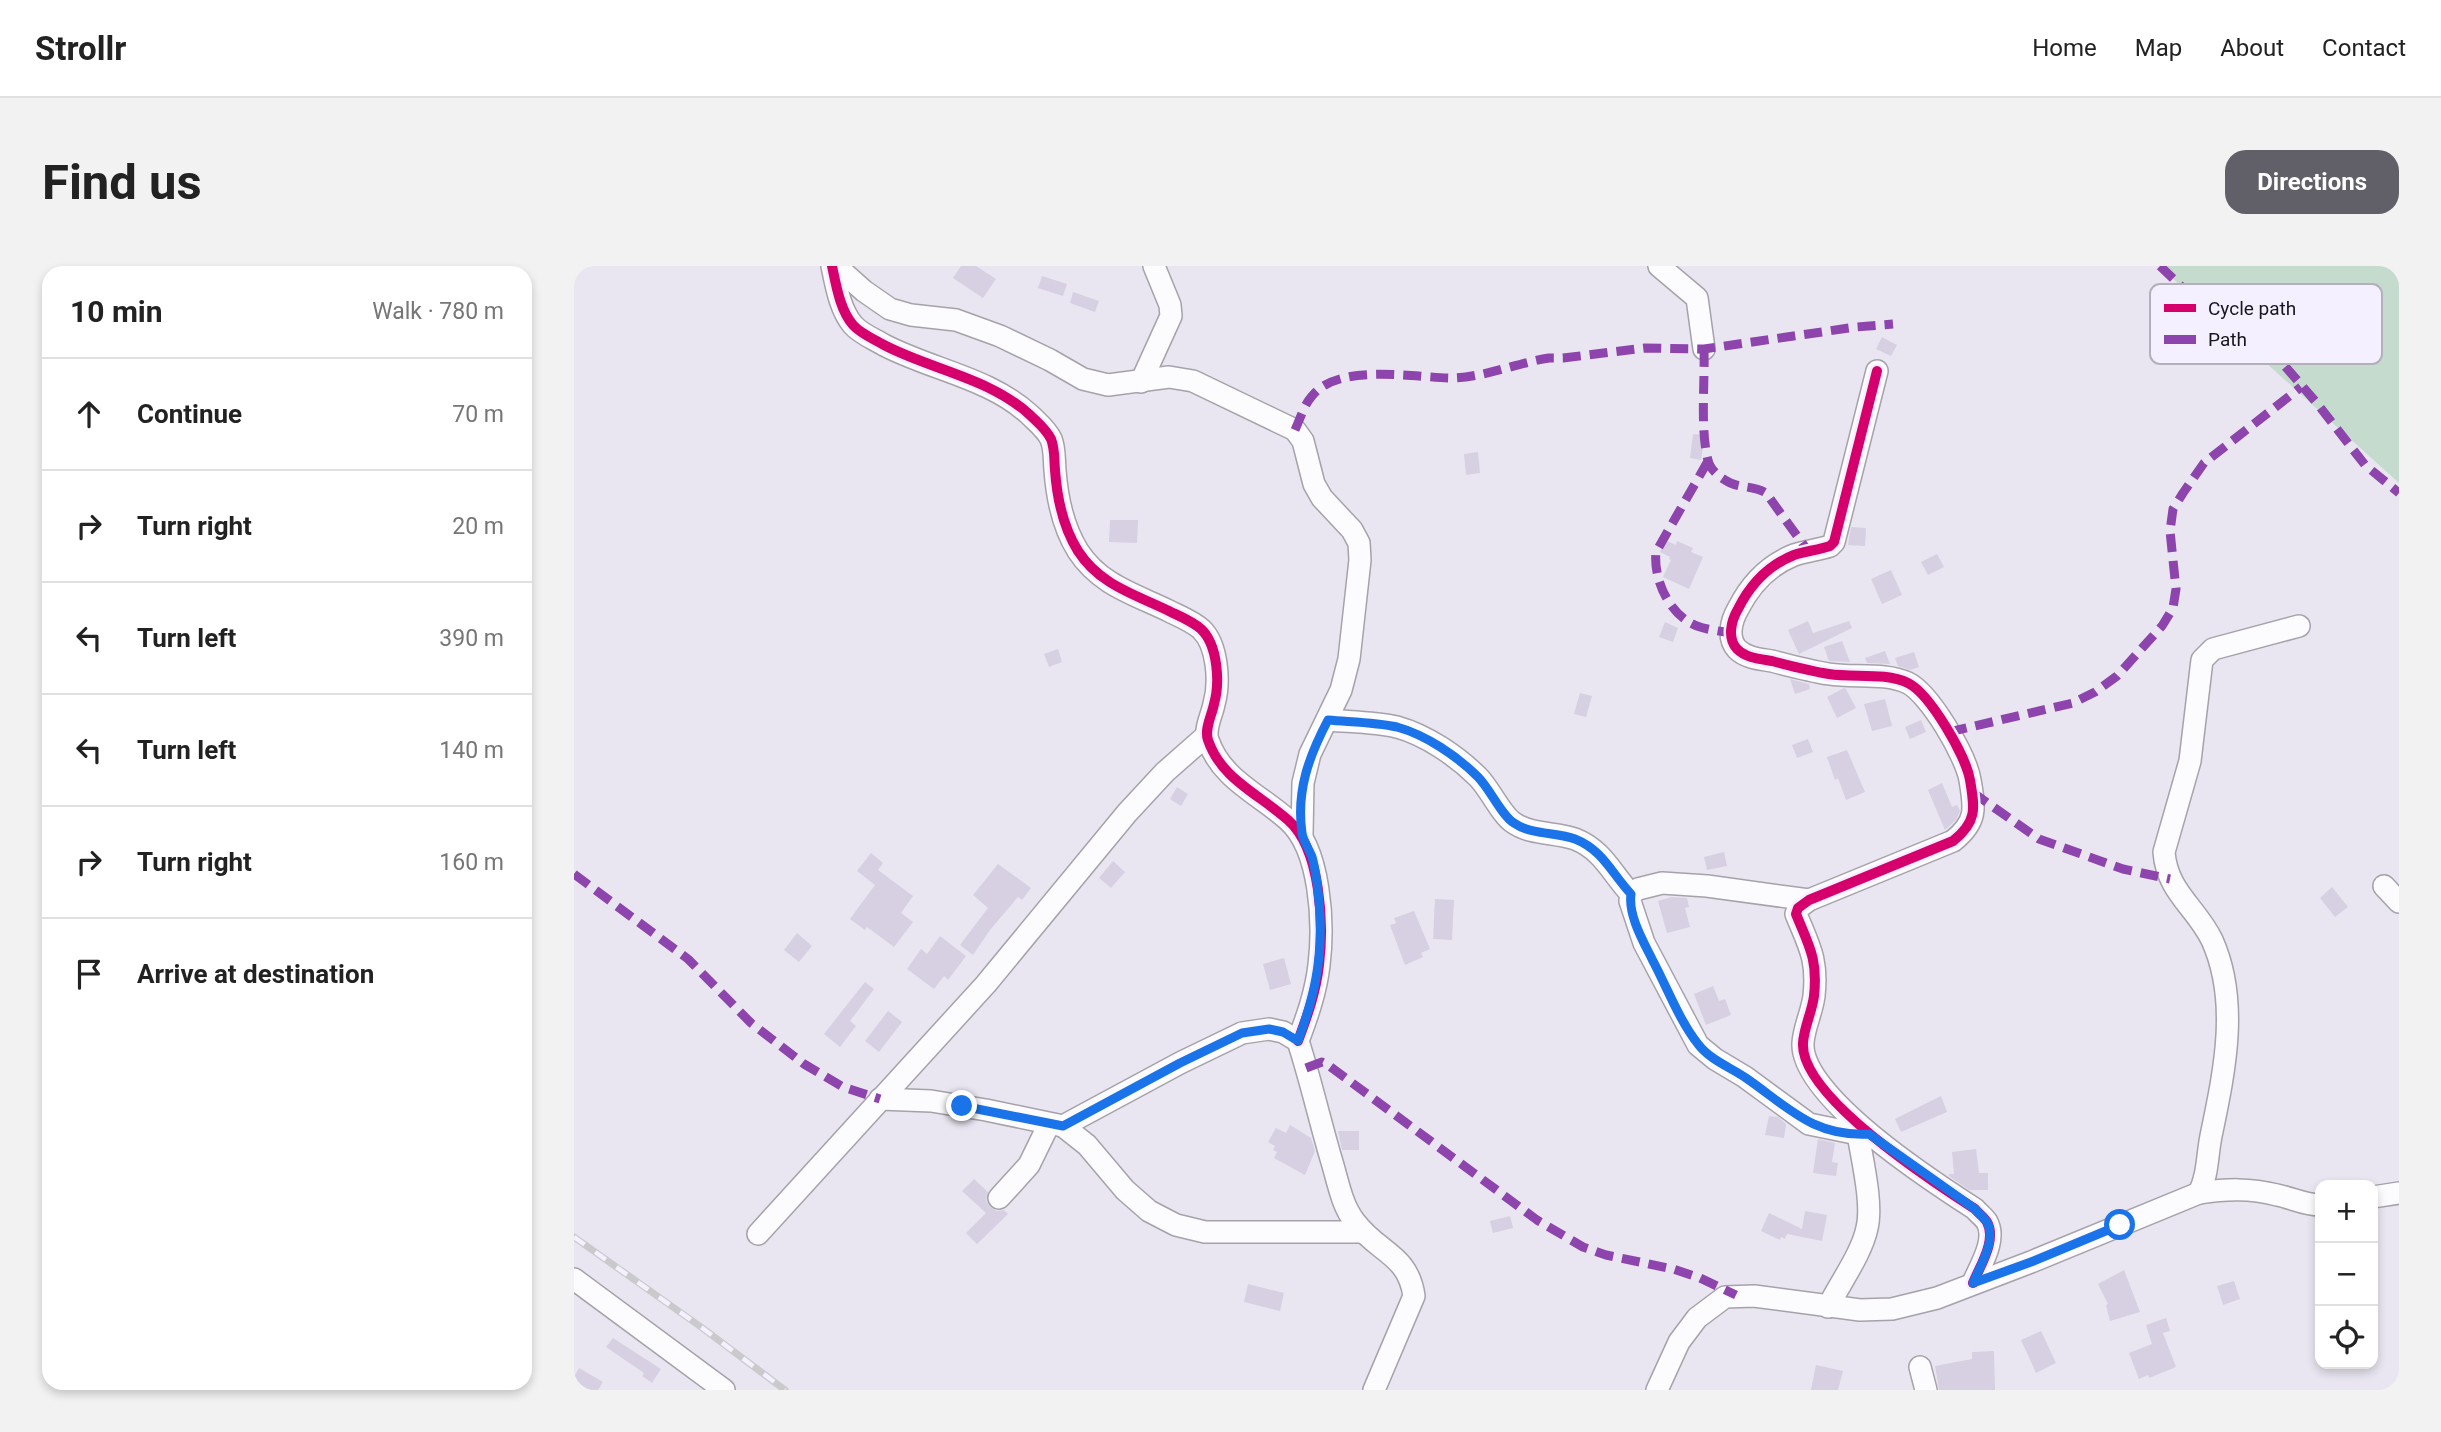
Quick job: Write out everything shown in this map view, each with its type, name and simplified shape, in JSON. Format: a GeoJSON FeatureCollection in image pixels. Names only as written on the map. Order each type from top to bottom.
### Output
{"type":"FeatureCollection","features":[{"type":"Feature","properties":{"kind":"street"},"geometry":{"type":"LineString","coordinates":[[834,266],[890,309],[911,315],[956,320],[1000,336],[1051,360],[1083,379],[1108,385],[1169,377],[1193,381],[1295,430],[1303,441],[1314,484],[1322,498],[1352,530],[1359,544],[1359,586],[1349,659],[1341,690],[1310,754],[1303,783],[1302,834]]}},
{"type":"Feature","properties":{"kind":"street"},"geometry":{"type":"LineString","coordinates":[[758,1234],[986,984],[1127,813],[1165,772],[1206,736],[1217,683],[1210,641],[1201,629],[1107,583],[1088,565],[1069,533],[1059,504],[1055,453],[1046,431],[1014,400],[899,353],[853,326],[843,306],[834,266]]}},
{"type":"Feature","properties":{"kind":"street"},"geometry":{"type":"LineString","coordinates":[[1141,382],[1171,316],[1167,295],[1154,266]]}},
{"type":"Feature","properties":{"kind":"street"},"geometry":{"type":"LineString","coordinates":[[1659,266],[1697,298],[1704,349]]}},
{"type":"Feature","properties":{"kind":"street"},"geometry":{"type":"LineString","coordinates":[[1877,371],[1834,542],[1823,548],[1793,555],[1770,567],[1748,592],[1732,622],[1731,633],[1736,648],[1748,656],[1830,675],[1895,679],[1910,684],[1921,694],[1957,744],[1968,768],[1974,812],[1967,830],[1953,841],[1810,900],[1798,908],[1796,914],[1814,957],[1814,996],[1803,1043],[1804,1057],[1810,1072],[1863,1134],[1975,1209],[1986,1221],[1990,1235],[1986,1254],[1973,1283]]}},
{"type":"Feature","properties":{"kind":"street"},"geometry":{"type":"LineString","coordinates":[[2199,1193],[2207,1173],[2210,1139],[2228,1042],[2224,984],[2217,951],[2210,936],[2179,896],[2165,866],[2164,852],[2190,761],[2192,726],[2202,660],[2213,649],[2299,626]]}},
{"type":"Feature","properties":{"kind":"street"},"geometry":{"type":"LineString","coordinates":[[1328,720],[1398,727],[1434,744],[1476,775],[1491,791],[1510,821],[1520,827],[1576,839],[1592,848],[1602,856],[1631,894],[1633,913],[1644,943],[1698,1045],[1810,1124],[1863,1134]]}},
{"type":"Feature","properties":{"kind":"street"},"geometry":{"type":"LineString","coordinates":[[1206,736],[1216,758],[1234,780],[1288,820],[1302,834],[1312,858],[1320,913],[1320,965],[1311,1005],[1298,1041],[1341,1194],[1353,1220],[1363,1232],[1405,1267],[1412,1280],[1414,1296],[1374,1390]]}},
{"type":"Feature","properties":{"kind":"street"},"geometry":{"type":"LineString","coordinates":[[1631,894],[1638,889],[1662,883],[1707,886],[1810,900]]}},
{"type":"Feature","properties":{"kind":"street"},"geometry":{"type":"LineString","coordinates":[[2384,886],[2399,902]]}},
{"type":"Feature","properties":{"kind":"street"},"geometry":{"type":"LineString","coordinates":[[999,1198],[1029,1165],[1056,1125],[1242,1033],[1269,1029],[1283,1032],[1298,1041]]}},
{"type":"Feature","properties":{"kind":"street"},"geometry":{"type":"LineString","coordinates":[[880,1099],[932,1101],[1056,1125],[1087,1145],[1125,1190],[1149,1211],[1176,1225],[1205,1233],[1363,1232]]}},
{"type":"Feature","properties":{"kind":"street"},"geometry":{"type":"LineString","coordinates":[[1828,1307],[1861,1245],[1867,1227],[1863,1134]]}},
{"type":"Feature","properties":{"kind":"street"},"geometry":{"type":"LineString","coordinates":[[1657,1390],[1679,1342],[1697,1318],[1725,1297],[1754,1296],[1860,1310],[1892,1309],[1937,1298],[2199,1193],[2224,1189],[2250,1190],[2315,1205]]}},
{"type":"Feature","properties":{"kind":"street"},"geometry":{"type":"LineString","coordinates":[[2378,1196],[2399,1193]]}},
{"type":"Feature","properties":{"kind":"street"},"geometry":{"type":"LineString","coordinates":[[574,1279],[724,1390]]}},
{"type":"Feature","properties":{"kind":"street"},"geometry":{"type":"LineString","coordinates":[[1920,1367],[1926,1390]]}},
{"type":"Feature","properties":{"kind":"green space"},"geometry":{"type":"Polygon","coordinates":[[[2159,266],[2399,266],[2399,483],[2267,364],[2382,364],[2382,284],[2179,284],[2159,266]]]}},
{"type":"Feature","properties":{"kind":"building"},"geometry":{"type":"Polygon","coordinates":[[[961,266],[976,266],[996,279],[983,298],[953,278],[961,266]]]}},
{"type":"Feature","properties":{"kind":"building"},"geometry":{"type":"Polygon","coordinates":[[[1042,276],[1067,284],[1063,296],[1038,288],[1042,276]]]}},
{"type":"Feature","properties":{"kind":"building"},"geometry":{"type":"Polygon","coordinates":[[[1073,292],[1099,301],[1095,312],[1070,303],[1073,292]]]}},
{"type":"Feature","properties":{"kind":"building"},"geometry":{"type":"Polygon","coordinates":[[[1882,337],[1897,345],[1891,356],[1876,349],[1882,337]]]}},
{"type":"Feature","properties":{"kind":"building"},"geometry":{"type":"Polygon","coordinates":[[[1693,434],[1705,435],[1701,460],[1690,458],[1693,434]]]}},
{"type":"Feature","properties":{"kind":"building"},"geometry":{"type":"Polygon","coordinates":[[[1478,452],[1480,473],[1466,475],[1464,454],[1478,452]]]}},
{"type":"Feature","properties":{"kind":"building"},"geometry":{"type":"Polygon","coordinates":[[[1110,520],[1138,520],[1137,543],[1109,542],[1110,520]]]}},
{"type":"Feature","properties":{"kind":"building"},"geometry":{"type":"Polygon","coordinates":[[[1851,527],[1866,528],[1865,546],[1848,545],[1851,527]]]}},
{"type":"Feature","properties":{"kind":"building"},"geometry":{"type":"Polygon","coordinates":[[[1665,540],[1676,545],[1677,541],[1693,548],[1691,552],[1703,557],[1689,589],[1663,577],[1671,560],[1660,552],[1665,540]]]}},
{"type":"Feature","properties":{"kind":"building"},"geometry":{"type":"Polygon","coordinates":[[[1937,554],[1944,567],[1928,575],[1921,562],[1937,554]]]}},
{"type":"Feature","properties":{"kind":"building"},"geometry":{"type":"Polygon","coordinates":[[[1891,570],[1902,595],[1882,604],[1871,579],[1891,570]]]}},
{"type":"Feature","properties":{"kind":"building"},"geometry":{"type":"Polygon","coordinates":[[[1808,621],[1813,633],[1849,621],[1852,628],[1799,654],[1788,630],[1808,621]]]}},
{"type":"Feature","properties":{"kind":"building"},"geometry":{"type":"Polygon","coordinates":[[[1665,622],[1678,628],[1673,642],[1659,637],[1665,622]]]}},
{"type":"Feature","properties":{"kind":"building"},"geometry":{"type":"Polygon","coordinates":[[[1842,641],[1850,662],[1829,661],[1824,647],[1842,641]]]}},
{"type":"Feature","properties":{"kind":"building"},"geometry":{"type":"Polygon","coordinates":[[[1058,649],[1062,662],[1049,667],[1044,654],[1058,649]]]}},
{"type":"Feature","properties":{"kind":"building"},"geometry":{"type":"Polygon","coordinates":[[[1885,651],[1890,664],[1867,663],[1865,658],[1885,651]]]}},
{"type":"Feature","properties":{"kind":"building"},"geometry":{"type":"Polygon","coordinates":[[[1914,652],[1919,667],[1910,670],[1898,666],[1895,658],[1914,652]]]}},
{"type":"Feature","properties":{"kind":"building"},"geometry":{"type":"Polygon","coordinates":[[[1790,679],[1809,684],[1810,689],[1795,694],[1790,679]]]}},
{"type":"Feature","properties":{"kind":"building"},"geometry":{"type":"Polygon","coordinates":[[[1844,688],[1856,708],[1837,718],[1827,697],[1844,688]]]}},
{"type":"Feature","properties":{"kind":"building"},"geometry":{"type":"Polygon","coordinates":[[[1580,693],[1592,696],[1586,717],[1574,714],[1580,693]]]}},
{"type":"Feature","properties":{"kind":"building"},"geometry":{"type":"Polygon","coordinates":[[[1885,699],[1892,726],[1872,731],[1864,704],[1885,699]]]}},
{"type":"Feature","properties":{"kind":"building"},"geometry":{"type":"Polygon","coordinates":[[[1921,720],[1926,732],[1910,739],[1905,727],[1921,720]]]}},
{"type":"Feature","properties":{"kind":"building"},"geometry":{"type":"Polygon","coordinates":[[[1808,739],[1813,752],[1797,758],[1792,745],[1808,739]]]}},
{"type":"Feature","properties":{"kind":"building"},"geometry":{"type":"Polygon","coordinates":[[[1847,750],[1865,792],[1846,800],[1827,757],[1847,750]]]}},
{"type":"Feature","properties":{"kind":"building"},"geometry":{"type":"Polygon","coordinates":[[[1942,783],[1952,807],[1957,805],[1960,811],[1956,820],[1945,830],[1928,790],[1942,783]]]}},
{"type":"Feature","properties":{"kind":"building"},"geometry":{"type":"Polygon","coordinates":[[[1177,787],[1188,794],[1181,806],[1170,799],[1177,787]]]}},
{"type":"Feature","properties":{"kind":"building"},"geometry":{"type":"Polygon","coordinates":[[[1724,852],[1727,866],[1707,870],[1704,857],[1724,852]]]}},
{"type":"Feature","properties":{"kind":"building"},"geometry":{"type":"Polygon","coordinates":[[[871,853],[883,863],[878,870],[913,896],[901,913],[913,922],[894,947],[867,927],[865,930],[850,919],[875,885],[857,871],[871,853]]]}},
{"type":"Feature","properties":{"kind":"building"},"geometry":{"type":"Polygon","coordinates":[[[1113,861],[1125,872],[1111,888],[1099,878],[1113,861]]]}},
{"type":"Feature","properties":{"kind":"building"},"geometry":{"type":"Polygon","coordinates":[[[998,864],[1031,888],[1022,900],[1018,897],[973,955],[960,945],[988,908],[973,895],[998,864]]]}},
{"type":"Feature","properties":{"kind":"building"},"geometry":{"type":"Polygon","coordinates":[[[2332,887],[2348,907],[2335,917],[2320,898],[2332,887]]]}},
{"type":"Feature","properties":{"kind":"building"},"geometry":{"type":"Polygon","coordinates":[[[1672,897],[1687,898],[1689,907],[1685,908],[1690,927],[1667,933],[1658,901],[1672,897]]]}},
{"type":"Feature","properties":{"kind":"building"},"geometry":{"type":"Polygon","coordinates":[[[1435,899],[1454,900],[1452,940],[1433,939],[1435,899]]]}},
{"type":"Feature","properties":{"kind":"building"},"geometry":{"type":"Polygon","coordinates":[[[1414,911],[1430,949],[1421,953],[1423,957],[1405,965],[1390,925],[1396,923],[1394,918],[1414,911]]]}},
{"type":"Feature","properties":{"kind":"building"},"geometry":{"type":"Polygon","coordinates":[[[797,933],[812,946],[799,962],[784,950],[797,933]]]}},
{"type":"Feature","properties":{"kind":"building"},"geometry":{"type":"Polygon","coordinates":[[[940,936],[966,956],[948,980],[944,976],[934,989],[907,969],[921,949],[927,954],[940,936]]]}},
{"type":"Feature","properties":{"kind":"building"},"geometry":{"type":"Polygon","coordinates":[[[1284,958],[1291,984],[1270,990],[1263,964],[1284,958]]]}},
{"type":"Feature","properties":{"kind":"building"},"geometry":{"type":"Polygon","coordinates":[[[865,982],[874,989],[850,1021],[856,1026],[840,1047],[824,1034],[865,982]]]}},
{"type":"Feature","properties":{"kind":"building"},"geometry":{"type":"Polygon","coordinates":[[[1713,986],[1719,1001],[1725,999],[1731,1015],[1706,1025],[1694,994],[1713,986]]]}},
{"type":"Feature","properties":{"kind":"building"},"geometry":{"type":"Polygon","coordinates":[[[888,1011],[902,1022],[879,1052],[865,1041],[888,1011]]]}},
{"type":"Feature","properties":{"kind":"building"},"geometry":{"type":"Polygon","coordinates":[[[1941,1096],[1947,1112],[1901,1132],[1895,1119],[1941,1096]]]}},
{"type":"Feature","properties":{"kind":"building"},"geometry":{"type":"Polygon","coordinates":[[[1769,1116],[1778,1117],[1786,1124],[1784,1138],[1765,1135],[1769,1116]]]}},
{"type":"Feature","properties":{"kind":"building"},"geometry":{"type":"Polygon","coordinates":[[[1290,1125],[1311,1138],[1315,1151],[1305,1175],[1274,1158],[1277,1152],[1273,1150],[1275,1146],[1268,1142],[1276,1128],[1286,1133],[1290,1125]]]}},
{"type":"Feature","properties":{"kind":"building"},"geometry":{"type":"Polygon","coordinates":[[[1338,1131],[1359,1131],[1359,1150],[1342,1150],[1338,1131]]]}},
{"type":"Feature","properties":{"kind":"building"},"geometry":{"type":"Polygon","coordinates":[[[1818,1139],[1835,1143],[1832,1162],[1838,1163],[1836,1176],[1813,1173],[1818,1139]]]}},
{"type":"Feature","properties":{"kind":"building"},"geometry":{"type":"Polygon","coordinates":[[[1976,1149],[1979,1173],[1988,1173],[1988,1190],[1969,1190],[1949,1176],[1954,1174],[1952,1152],[1976,1149]]]}},
{"type":"Feature","properties":{"kind":"building"},"geometry":{"type":"Polygon","coordinates":[[[974,1179],[988,1192],[986,1201],[990,1207],[997,1211],[1004,1210],[1008,1214],[977,1244],[966,1233],[986,1213],[962,1191],[974,1179]]]}},
{"type":"Feature","properties":{"kind":"building"},"geometry":{"type":"Polygon","coordinates":[[[1805,1211],[1827,1215],[1822,1241],[1787,1234],[1785,1239],[1781,1237],[1780,1240],[1761,1231],[1769,1213],[1802,1229],[1805,1211]]]}},
{"type":"Feature","properties":{"kind":"building"},"geometry":{"type":"Polygon","coordinates":[[[1510,1216],[1513,1228],[1493,1233],[1490,1221],[1510,1216]]]}},
{"type":"Feature","properties":{"kind":"building"},"geometry":{"type":"Polygon","coordinates":[[[2124,1270],[2140,1312],[2110,1321],[2106,1305],[2108,1304],[2098,1284],[2124,1270]]]}},
{"type":"Feature","properties":{"kind":"building"},"geometry":{"type":"Polygon","coordinates":[[[2234,1281],[2240,1299],[2223,1305],[2217,1286],[2234,1281]]]}},
{"type":"Feature","properties":{"kind":"building"},"geometry":{"type":"Polygon","coordinates":[[[1248,1284],[1284,1293],[1280,1311],[1244,1302],[1248,1284]]]}},
{"type":"Feature","properties":{"kind":"building"},"geometry":{"type":"Polygon","coordinates":[[[2166,1318],[2170,1331],[2163,1333],[2176,1367],[2149,1378],[2148,1375],[2139,1379],[2129,1353],[2152,1344],[2146,1325],[2166,1318]]]}},
{"type":"Feature","properties":{"kind":"building"},"geometry":{"type":"Polygon","coordinates":[[[2041,1331],[2056,1363],[2036,1373],[2021,1340],[2041,1331]]]}},
{"type":"Feature","properties":{"kind":"building"},"geometry":{"type":"Polygon","coordinates":[[[613,1338],[661,1369],[652,1383],[642,1376],[644,1373],[606,1347],[613,1338]]]}},
{"type":"Feature","properties":{"kind":"building"},"geometry":{"type":"Polygon","coordinates":[[[1994,1351],[1995,1390],[1939,1390],[1935,1366],[1972,1359],[1972,1352],[1994,1351]]]}},
{"type":"Feature","properties":{"kind":"building"},"geometry":{"type":"Polygon","coordinates":[[[1816,1365],[1843,1371],[1838,1390],[1811,1390],[1816,1365]]]}},
{"type":"Feature","properties":{"kind":"building"},"geometry":{"type":"Polygon","coordinates":[[[579,1368],[603,1382],[598,1390],[574,1390],[574,1377],[579,1368]]]}},
{"type":"Feature","properties":{"kind":"railway"},"geometry":{"type":"LineString","coordinates":[[574,1237],[785,1390]]}},
{"type":"Feature","properties":{"kind":"marked path"},"geometry":{"type":"LineString","coordinates":[[2160,266],[2179,284]]}},
{"type":"Feature","properties":{"kind":"marked path"},"geometry":{"type":"LineString","coordinates":[[1295,430],[1304,408],[1324,385],[1359,375],[1465,377],[1549,358],[1645,348],[1704,349],[1893,324]]}},
{"type":"Feature","properties":{"kind":"marked path"},"geometry":{"type":"LineString","coordinates":[[1704,349],[1704,434],[1710,466],[1730,483],[1766,493],[1808,551]]}},
{"type":"Feature","properties":{"kind":"marked path"},"geometry":{"type":"LineString","coordinates":[[2283,364],[2365,465],[2399,493]]}},
{"type":"Feature","properties":{"kind":"marked path"},"geometry":{"type":"LineString","coordinates":[[1949,732],[2073,703],[2095,692],[2117,676],[2162,626],[2173,608],[2176,589],[2170,531],[2173,509],[2183,493],[2204,463],[2301,387]]}},
{"type":"Feature","properties":{"kind":"marked path"},"geometry":{"type":"LineString","coordinates":[[1708,461],[1656,552],[1657,574],[1671,606],[1687,621],[1697,626],[1731,633]]}},
{"type":"Feature","properties":{"kind":"marked path"},"geometry":{"type":"LineString","coordinates":[[1972,792],[2039,839],[2123,869],[2170,879]]}},
{"type":"Feature","properties":{"kind":"marked path"},"geometry":{"type":"LineString","coordinates":[[574,874],[688,959],[751,1023],[804,1064],[843,1087],[880,1099]]}},
{"type":"Feature","properties":{"kind":"marked path"},"geometry":{"type":"LineString","coordinates":[[1306,1068],[1322,1062],[1328,1065],[1537,1220],[1583,1247],[1606,1255],[1673,1269],[1736,1295]]}},
{"type":"Feature","properties":{"kind":"cycle path"},"geometry":{"type":"LineString","coordinates":[[832,266],[845,312],[860,331],[902,354],[997,392],[1039,423],[1051,439],[1054,450],[1057,491],[1065,522],[1073,542],[1087,563],[1107,580],[1190,621],[1207,636],[1214,654],[1217,675],[1216,695],[1207,731],[1214,754],[1231,776],[1288,820],[1299,833],[1314,868],[1320,909],[1319,965],[1308,1014],[1298,1041]]}},
{"type":"Feature","properties":{"kind":"cycle path"},"geometry":{"type":"LineString","coordinates":[[1877,371],[1834,542],[1830,546],[1785,559],[1761,577],[1748,592],[1736,614],[1731,635],[1737,649],[1753,658],[1829,674],[1879,676],[1908,683],[1917,689],[1936,712],[1967,769],[1973,799],[1972,814],[1966,828],[1953,841],[1809,900],[1798,908],[1796,914],[1811,953],[1815,972],[1812,1008],[1803,1043],[1808,1064],[1823,1087],[1845,1112],[1872,1136],[1975,1209],[1986,1220],[1990,1229],[1989,1245],[1973,1283]]}},
{"type":"Feature","properties":{"kind":"route"},"geometry":{"type":"LineString","coordinates":[[962,1106],[1063,1126],[1242,1033],[1269,1029],[1283,1032],[1298,1041],[1311,1005],[1320,965],[1320,913],[1312,858],[1302,834],[1303,783],[1310,754],[1328,720],[1375,724],[1398,727],[1417,735],[1456,759],[1476,775],[1491,791],[1510,821],[1520,827],[1576,839],[1602,856],[1631,894],[1633,913],[1644,943],[1698,1045],[1810,1124],[1858,1135],[1869,1134],[1975,1209],[1986,1221],[1990,1235],[1986,1254],[1973,1283],[2120,1225]]}}]}
